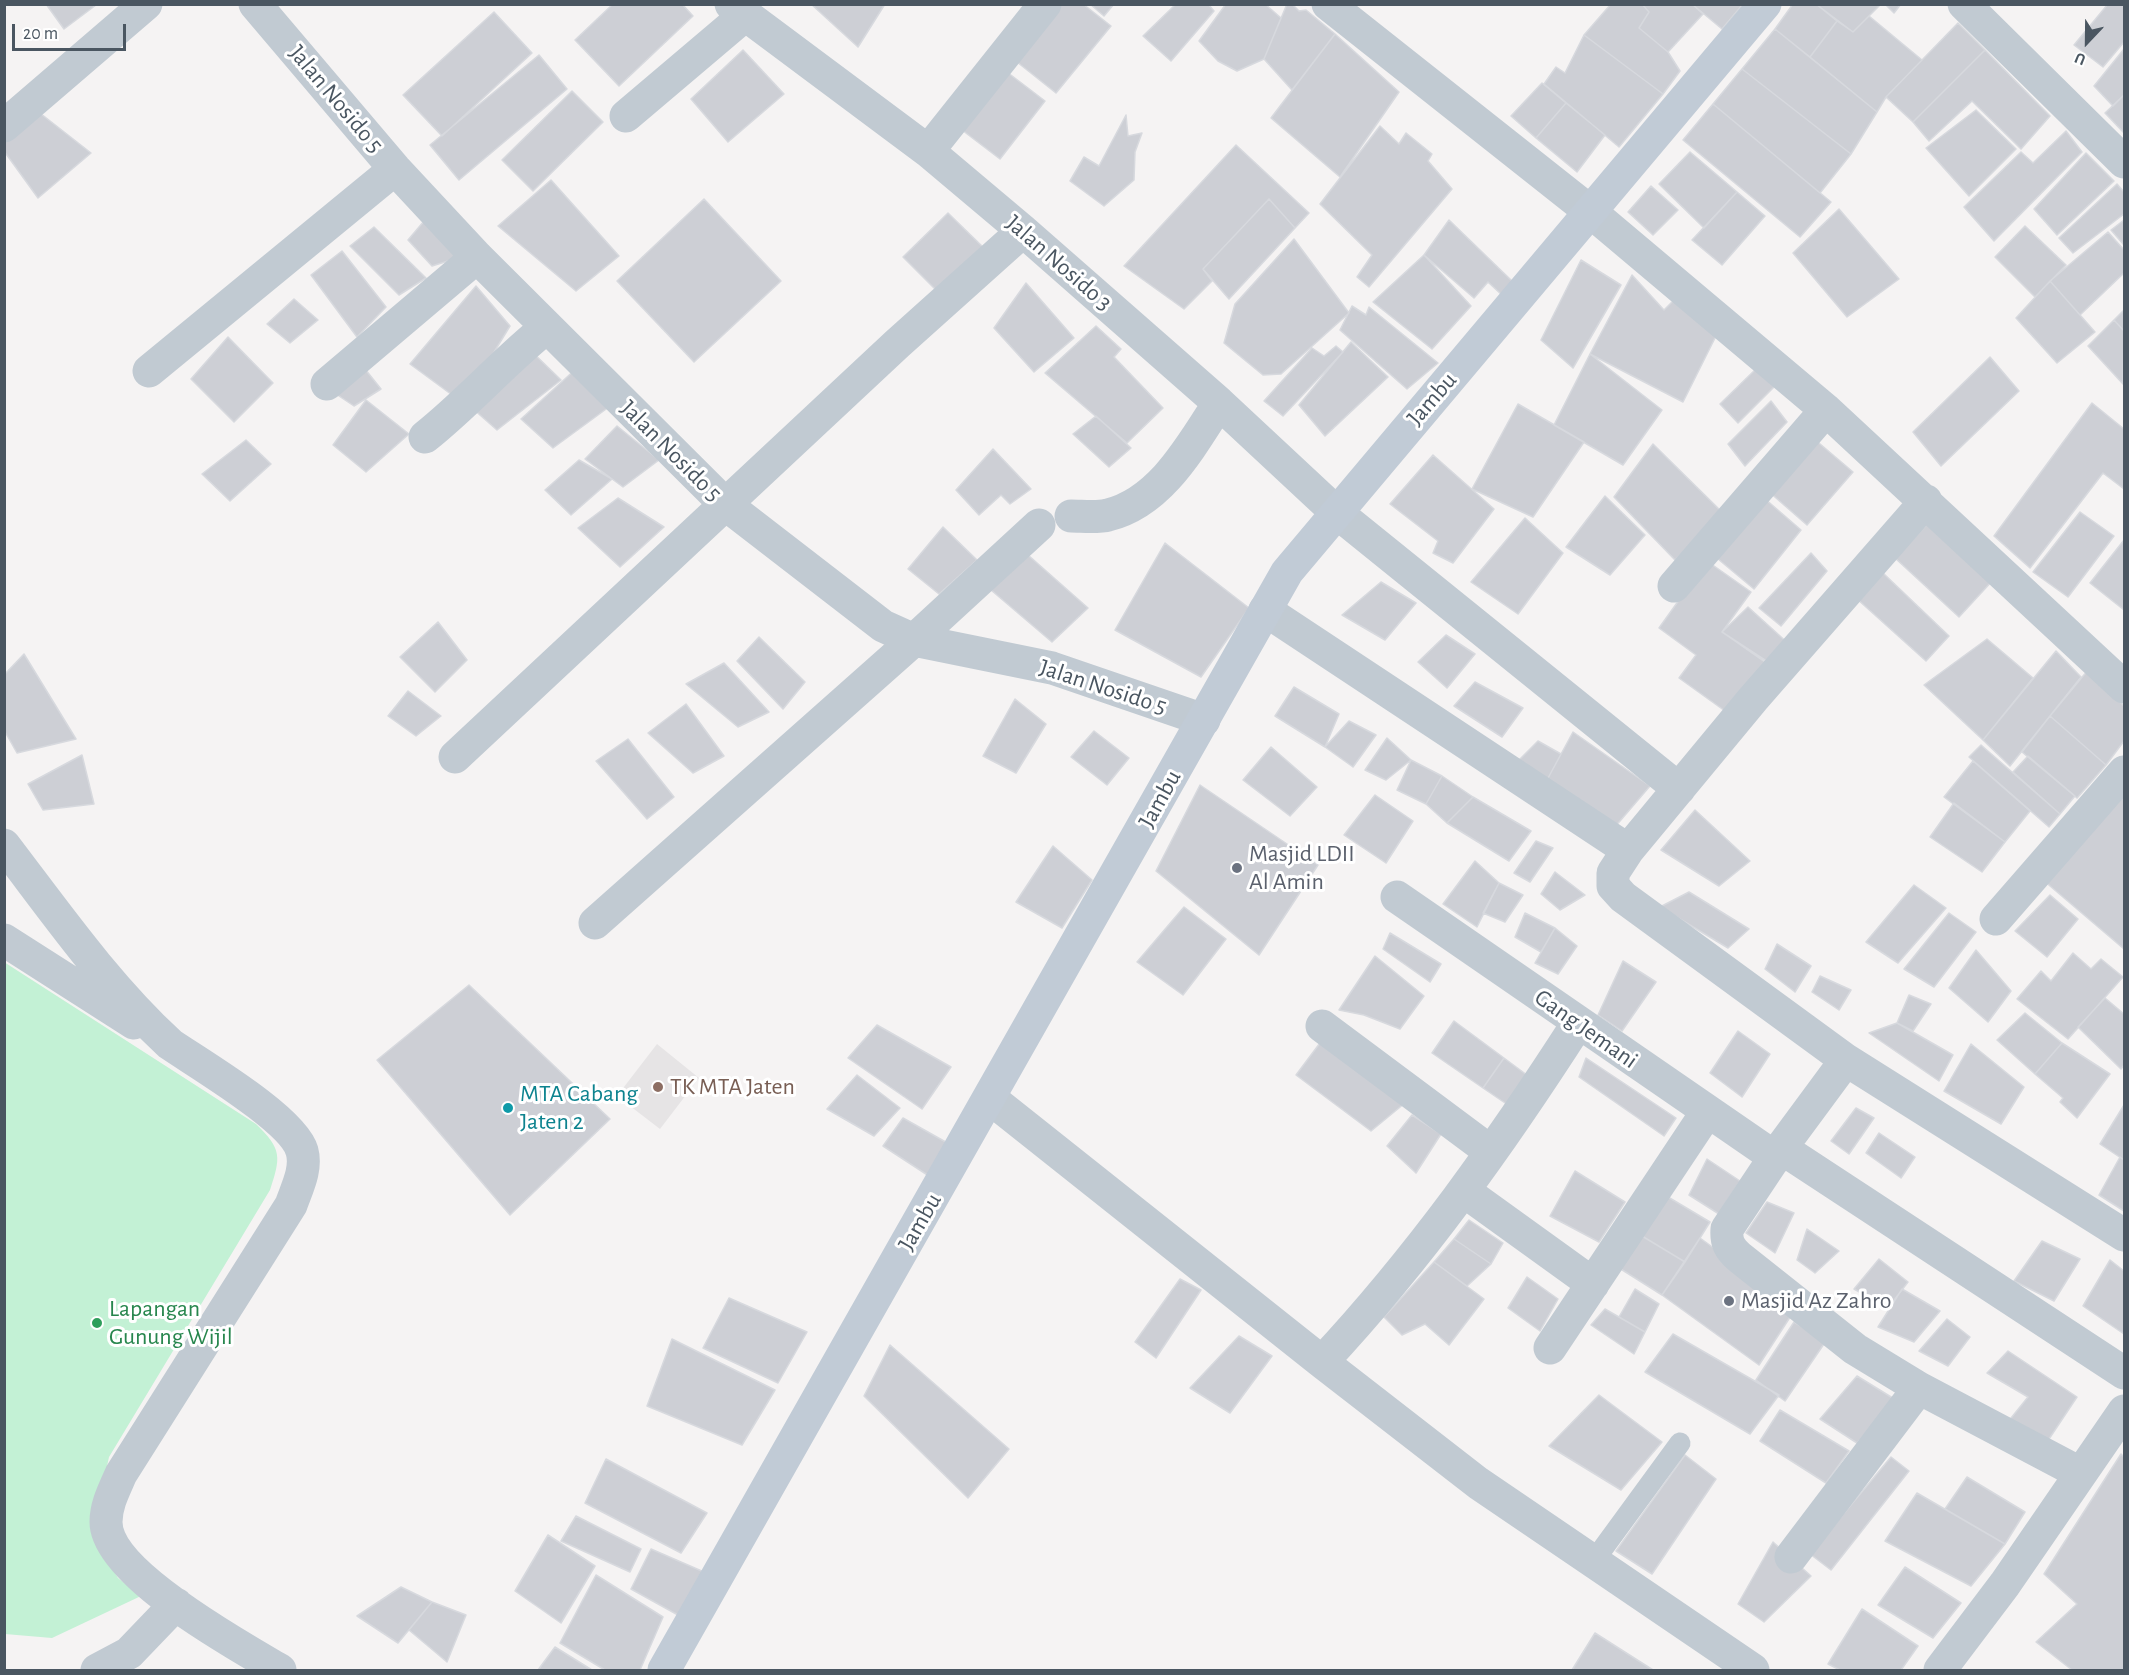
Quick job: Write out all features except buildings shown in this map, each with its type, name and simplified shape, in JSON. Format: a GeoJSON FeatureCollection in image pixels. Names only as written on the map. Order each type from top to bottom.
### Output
{"type":"FeatureCollection","features":[{"type":"Feature","properties":{"kind":"street"},"geometry":{"type":"LineString","coordinates":[[4,126],[146,4]]}},
{"type":"Feature","properties":{"kind":"street","name":"Jalan Nosido 5"},"geometry":{"type":"LineString","coordinates":[[255,4],[395,169],[477,257],[725,504],[883,626],[914,640],[1052,668],[1204,720]]}},
{"type":"Feature","properties":{"kind":"street"},"geometry":{"type":"LineString","coordinates":[[928,151],[1045,4]]}},
{"type":"Feature","properties":{"kind":"street"},"geometry":{"type":"LineString","coordinates":[[1328,4],[1592,213],[1826,410],[2124,687]]}},
{"type":"Feature","properties":{"kind":"street","name":"Jambu"},"geometry":{"type":"LineString","coordinates":[[664,1671],[991,1099],[1287,572],[1592,213],[1765,4]]}},
{"type":"Feature","properties":{"kind":"street"},"geometry":{"type":"LineString","coordinates":[[1964,4],[2124,162]]}},
{"type":"Feature","properties":{"kind":"street"},"geometry":{"type":"LineString","coordinates":[[626,116],[754,15]]}},
{"type":"Feature","properties":{"kind":"street","name":"Jalan Nosido 3"},"geometry":{"type":"LineString","coordinates":[[754,15],[928,151],[1023,231],[1219,403],[1336,512],[1680,789]]}},
{"type":"Feature","properties":{"kind":"street"},"geometry":{"type":"LineString","coordinates":[[149,371],[395,169]]}},
{"type":"Feature","properties":{"kind":"street"},"geometry":{"type":"LineString","coordinates":[[454,757],[725,504],[1023,231]]}},
{"type":"Feature","properties":{"kind":"street"},"geometry":{"type":"LineString","coordinates":[[327,384],[477,257]]}},
{"type":"Feature","properties":{"kind":"street"},"geometry":{"type":"LineString","coordinates":[[425,437],[464,406],[522,347],[547,327]]}},
{"type":"Feature","properties":{"kind":"street"},"geometry":{"type":"LineString","coordinates":[[1071,516],[1108,515],[1151,494],[1180,463],[1219,403]]}},
{"type":"Feature","properties":{"kind":"street"},"geometry":{"type":"LineString","coordinates":[[1674,586],[1826,410]]}},
{"type":"Feature","properties":{"kind":"street"},"geometry":{"type":"LineString","coordinates":[[1926,501],[1753,699],[1628,850],[1613,873],[1613,886],[1623,897],[1846,1060],[2124,1235]]}},
{"type":"Feature","properties":{"kind":"street"},"geometry":{"type":"LineString","coordinates":[[595,923],[914,640],[1039,525]]}},
{"type":"Feature","properties":{"kind":"street"},"geometry":{"type":"LineString","coordinates":[[1265,610],[1628,850]]}},
{"type":"Feature","properties":{"kind":"street"},"geometry":{"type":"LineString","coordinates":[[1996,918],[2124,771]]}},
{"type":"Feature","properties":{"kind":"street"},"geometry":{"type":"LineString","coordinates":[[4,845],[83,950],[155,1031],[170,1044],[271,1114],[292,1132],[302,1151],[303,1171],[291,1204],[122,1474],[109,1502],[106,1524],[116,1552],[134,1573],[176,1604],[280,1671]]}},
{"type":"Feature","properties":{"kind":"street","name":"Gang Jemani"},"geometry":{"type":"LineString","coordinates":[[1397,897],[1707,1112],[1779,1153],[2124,1373]]}},
{"type":"Feature","properties":{"kind":"street"},"geometry":{"type":"LineString","coordinates":[[4,940],[133,1022],[155,1031]]}},
{"type":"Feature","properties":{"kind":"street"},"geometry":{"type":"LineString","coordinates":[[1322,1362],[1377,1303],[1464,1191],[1578,1023]]}},
{"type":"Feature","properties":{"kind":"street"},"geometry":{"type":"LineString","coordinates":[[1322,1026],[1491,1152]]}},
{"type":"Feature","properties":{"kind":"street"},"geometry":{"type":"LineString","coordinates":[[1846,1060],[1727,1229],[1726,1239],[1730,1249],[1855,1349],[1919,1388],[2080,1473]]}},
{"type":"Feature","properties":{"kind":"street"},"geometry":{"type":"LineString","coordinates":[[991,1099],[1478,1483],[1753,1671]]}},
{"type":"Feature","properties":{"kind":"street"},"geometry":{"type":"LineString","coordinates":[[1550,1348],[1707,1112]]}},
{"type":"Feature","properties":{"kind":"street"},"geometry":{"type":"LineString","coordinates":[[1464,1191],[1593,1284]]}},
{"type":"Feature","properties":{"kind":"street"},"geometry":{"type":"LineString","coordinates":[[1791,1557],[1919,1388]]}},
{"type":"Feature","properties":{"kind":"street"},"geometry":{"type":"LineString","coordinates":[[1940,1671],[2005,1584],[2124,1411]]}},
{"type":"Feature","properties":{"kind":"street"},"geometry":{"type":"LineString","coordinates":[[97,1671],[129,1653],[176,1604]]}},
{"type":"Feature","properties":{"kind":"lane"},"geometry":{"type":"LineString","coordinates":[[1593,1562],[1680,1443]]}},
{"type":"Feature","properties":{"kind":"shaded area","name":"TK MTA Jaten"},"geometry":{"type":"Polygon","coordinates":[[[657,1044],[699,1078],[660,1129],[617,1096],[657,1044]]]}},
{"type":"Feature","properties":{"kind":"green space","name":"Lapangan Gunung Wijil"},"geometry":{"type":"Polygon","coordinates":[[[4,962],[256,1124],[271,1140],[277,1154],[276,1169],[270,1190],[109,1457],[95,1522],[105,1556],[118,1578],[141,1596],[52,1638],[5,1634],[4,962]]]}},
{"type":"Feature","properties":{"kind":"place","name":"Masjid LDII Al Amin"},"geometry":{"type":"Point","coordinates":[1237,868]}},
{"type":"Feature","properties":{"kind":"place","name":"TK MTA Jaten"},"geometry":{"type":"Point","coordinates":[658,1087]}},
{"type":"Feature","properties":{"kind":"place","name":"MTA Cabang Jaten 2"},"geometry":{"type":"Point","coordinates":[508,1108]}},
{"type":"Feature","properties":{"kind":"place","name":"Masjid Az Zahro"},"geometry":{"type":"Point","coordinates":[1729,1301]}},
{"type":"Feature","properties":{"kind":"place","name":"Lapangan Gunung Wijil"},"geometry":{"type":"Point","coordinates":[97,1323]}}]}
